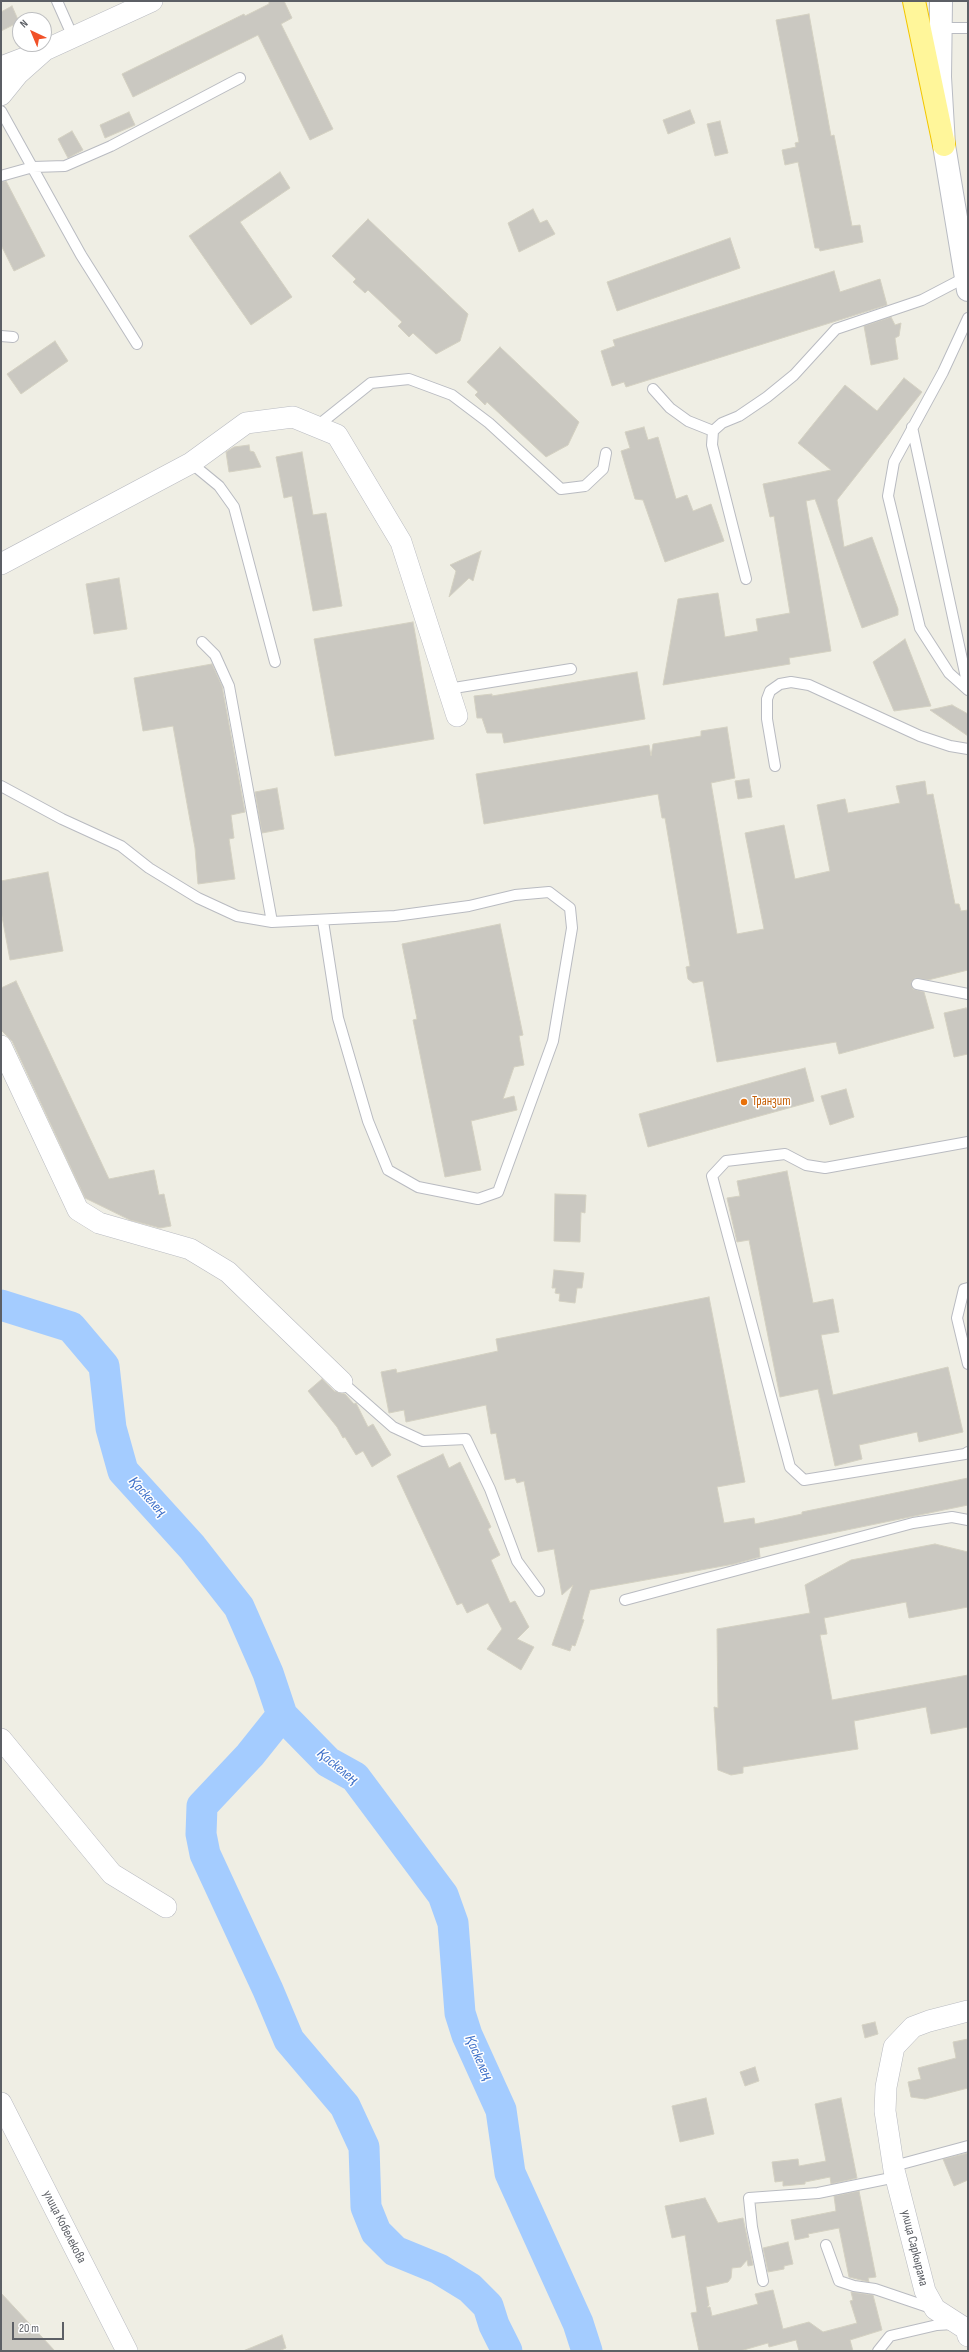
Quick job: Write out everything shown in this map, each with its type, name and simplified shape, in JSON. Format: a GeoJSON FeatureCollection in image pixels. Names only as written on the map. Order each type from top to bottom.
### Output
{"type":"FeatureCollection","features":[{"type":"Feature","properties":{"kind":"highway"},"geometry":{"type":"LineString","coordinates":[[914,1],[944,145]]}},
{"type":"Feature","properties":{"kind":"main road"},"geometry":{"type":"LineString","coordinates":[[941,1],[940,28],[944,145],[966,276]]}},
{"type":"Feature","properties":{"kind":"street"},"geometry":{"type":"LineString","coordinates":[[52,47],[152,1]]}},
{"type":"Feature","properties":{"kind":"street"},"geometry":{"type":"LineString","coordinates":[[3,62],[38,52]]}},
{"type":"Feature","properties":{"kind":"street"},"geometry":{"type":"LineString","coordinates":[[1,95],[18,74],[43,52]]}},
{"type":"Feature","properties":{"kind":"street"},"geometry":{"type":"LineString","coordinates":[[1,564],[191,463],[246,423],[293,417],[337,435],[401,542],[458,716]]}},
{"type":"Feature","properties":{"kind":"street"},"geometry":{"type":"LineString","coordinates":[[1,1046],[78,1210],[99,1223],[190,1249],[228,1272],[342,1382]]}},
{"type":"Feature","properties":{"kind":"street"},"geometry":{"type":"LineString","coordinates":[[1,1739],[112,1874],[166,1907]]}},
{"type":"Feature","properties":{"kind":"street","name":"улица Саркырама"},"geometry":{"type":"LineString","coordinates":[[965,2329],[935,2309],[925,2291],[895,2172],[885,2111],[886,2087],[894,2047],[913,2027],[929,2021],[968,2011]]}},
{"type":"Feature","properties":{"kind":"street","name":"улица Кобелекова"},"geometry":{"type":"LineString","coordinates":[[4,2114],[127,2351]]}},
{"type":"Feature","properties":{"kind":"lane"},"geometry":{"type":"LineString","coordinates":[[57,1],[72,37]]}},
{"type":"Feature","properties":{"kind":"lane"},"geometry":{"type":"LineString","coordinates":[[940,28],[968,28]]}},
{"type":"Feature","properties":{"kind":"lane"},"geometry":{"type":"LineString","coordinates":[[1,176],[33,167],[65,166],[240,78]]}},
{"type":"Feature","properties":{"kind":"lane"},"geometry":{"type":"LineString","coordinates":[[1,112],[81,255],[137,344]]}},
{"type":"Feature","properties":{"kind":"lane"},"geometry":{"type":"LineString","coordinates":[[746,579],[712,445],[713,431],[722,423],[739,416],[767,397],[794,375],[836,329],[922,300],[966,276]]}},
{"type":"Feature","properties":{"kind":"lane"},"geometry":{"type":"LineString","coordinates":[[968,318],[943,372],[894,462],[888,496],[920,628],[949,673],[968,690]]}},
{"type":"Feature","properties":{"kind":"lane"},"geometry":{"type":"LineString","coordinates":[[1,336],[12,337]]}},
{"type":"Feature","properties":{"kind":"lane"},"geometry":{"type":"LineString","coordinates":[[316,427],[371,383],[410,379],[452,395],[489,423],[561,490],[584,486],[603,469],[606,453]]}},
{"type":"Feature","properties":{"kind":"lane"},"geometry":{"type":"LineString","coordinates":[[653,389],[670,408],[688,421],[713,431]]}},
{"type":"Feature","properties":{"kind":"lane"},"geometry":{"type":"LineString","coordinates":[[912,427],[968,686]]}},
{"type":"Feature","properties":{"kind":"lane"},"geometry":{"type":"LineString","coordinates":[[191,463],[219,486],[234,507],[275,662]]}},
{"type":"Feature","properties":{"kind":"lane"},"geometry":{"type":"LineString","coordinates":[[202,642],[215,655],[229,686],[272,922]]}},
{"type":"Feature","properties":{"kind":"lane"},"geometry":{"type":"LineString","coordinates":[[448,689],[571,669]]}},
{"type":"Feature","properties":{"kind":"lane"},"geometry":{"type":"LineString","coordinates":[[775,766],[766,719],[767,699],[770,691],[780,684],[790,682],[809,684],[920,736],[950,746],[968,749]]}},
{"type":"Feature","properties":{"kind":"lane"},"geometry":{"type":"LineString","coordinates":[[1,786],[62,819],[121,846],[149,868],[198,898],[237,916],[272,922],[323,921],[395,916],[469,906],[514,895],[549,892],[570,908],[572,928],[553,1041],[498,1192],[478,1199],[418,1187],[388,1170],[368,1121],[338,1018],[323,921]]}},
{"type":"Feature","properties":{"kind":"lane"},"geometry":{"type":"LineString","coordinates":[[917,984],[968,994]]}},
{"type":"Feature","properties":{"kind":"lane"},"geometry":{"type":"LineString","coordinates":[[968,1142],[825,1168],[806,1165],[785,1154],[726,1161],[712,1176],[790,1468],[804,1480],[965,1454],[968,1452]]}},
{"type":"Feature","properties":{"kind":"lane"},"geometry":{"type":"LineString","coordinates":[[968,1288],[964,1289],[957,1318],[968,1364]]}},
{"type":"Feature","properties":{"kind":"lane"},"geometry":{"type":"LineString","coordinates":[[342,1382],[393,1427],[417,1439],[423,1441],[466,1440],[490,1489],[518,1561],[539,1591]]}},
{"type":"Feature","properties":{"kind":"lane"},"geometry":{"type":"LineString","coordinates":[[625,1600],[913,1523],[952,1517],[968,1520]]}},
{"type":"Feature","properties":{"kind":"lane"},"geometry":{"type":"LineString","coordinates":[[763,2281],[752,2227],[750,2198],[818,2193],[895,2172],[968,2146]]}},
{"type":"Feature","properties":{"kind":"lane"},"geometry":{"type":"LineString","coordinates":[[826,2245],[838,2281],[854,2286],[875,2289],[935,2309]]}},
{"type":"Feature","properties":{"kind":"lane"},"geometry":{"type":"LineString","coordinates":[[878,2351],[890,2336],[937,2325],[965,2329]]}},
{"type":"Feature","properties":{"kind":"building"},"geometry":{"type":"Polygon","coordinates":[[[269,1],[284,1],[292,18],[281,24],[333,129],[310,140],[258,35],[133,97],[122,74],[244,14],[245,16],[269,4],[269,1]]]}},
{"type":"Feature","properties":{"kind":"building"},"geometry":{"type":"Polygon","coordinates":[[[12,6],[15,12],[12,12],[12,26],[1,31],[1,12],[12,6]]]}},
{"type":"Feature","properties":{"kind":"building"},"geometry":{"type":"Polygon","coordinates":[[[809,14],[831,136],[834,135],[852,226],[860,225],[863,242],[820,251],[819,248],[815,248],[798,162],[785,165],[782,150],[796,147],[795,143],[799,142],[776,20],[809,14]]]}},
{"type":"Feature","properties":{"kind":"building"},"geometry":{"type":"Polygon","coordinates":[[[690,110],[695,123],[668,134],[663,120],[690,110]]]}},
{"type":"Feature","properties":{"kind":"building"},"geometry":{"type":"Polygon","coordinates":[[[129,112],[135,125],[105,138],[100,125],[129,112]]]}},
{"type":"Feature","properties":{"kind":"building"},"geometry":{"type":"Polygon","coordinates":[[[720,121],[728,153],[715,156],[707,124],[720,121]]]}},
{"type":"Feature","properties":{"kind":"building"},"geometry":{"type":"Polygon","coordinates":[[[72,131],[83,150],[68,158],[58,139],[72,131]]]}},
{"type":"Feature","properties":{"kind":"building"},"geometry":{"type":"Polygon","coordinates":[[[280,172],[290,188],[240,222],[292,297],[251,325],[189,236],[280,172]]]}},
{"type":"Feature","properties":{"kind":"building"},"geometry":{"type":"Polygon","coordinates":[[[6,181],[45,256],[14,271],[1,245],[1,182],[6,181]]]}},
{"type":"Feature","properties":{"kind":"building"},"geometry":{"type":"Polygon","coordinates":[[[533,209],[540,223],[547,220],[555,234],[519,252],[508,223],[533,209]]]}},
{"type":"Feature","properties":{"kind":"building"},"geometry":{"type":"Polygon","coordinates":[[[368,219],[468,314],[460,341],[436,354],[413,333],[409,337],[398,326],[402,322],[368,290],[365,293],[353,282],[356,279],[332,256],[368,219]]]}},
{"type":"Feature","properties":{"kind":"building"},"geometry":{"type":"Polygon","coordinates":[[[730,238],[740,268],[617,311],[607,282],[730,238]]]}},
{"type":"Feature","properties":{"kind":"building"},"geometry":{"type":"Polygon","coordinates":[[[834,271],[840,292],[880,279],[887,305],[626,387],[624,382],[612,386],[601,351],[615,346],[613,340],[834,271]]]}},
{"type":"Feature","properties":{"kind":"building"},"geometry":{"type":"Polygon","coordinates":[[[891,317],[895,325],[901,323],[899,336],[895,338],[898,359],[871,365],[864,326],[891,317]]]}},
{"type":"Feature","properties":{"kind":"building"},"geometry":{"type":"Polygon","coordinates":[[[55,341],[68,361],[21,394],[7,374],[55,341]]]}},
{"type":"Feature","properties":{"kind":"building"},"geometry":{"type":"Polygon","coordinates":[[[500,347],[579,422],[568,445],[546,457],[487,402],[485,405],[475,395],[478,392],[467,382],[500,347]]]}},
{"type":"Feature","properties":{"kind":"building"},"geometry":{"type":"Polygon","coordinates":[[[904,378],[922,392],[837,500],[844,547],[872,537],[898,609],[898,615],[862,628],[815,499],[806,501],[831,651],[789,658],[790,664],[663,685],[678,599],[718,593],[725,637],[758,631],[756,619],[790,613],[774,516],[770,517],[763,484],[831,470],[798,443],[845,385],[877,411],[904,378]]]}},
{"type":"Feature","properties":{"kind":"building"},"geometry":{"type":"Polygon","coordinates":[[[644,427],[648,440],[658,437],[676,499],[687,495],[693,511],[711,504],[724,541],[665,562],[643,500],[635,499],[621,451],[630,448],[625,432],[644,427]]]}},
{"type":"Feature","properties":{"kind":"building"},"geometry":{"type":"Polygon","coordinates":[[[249,445],[250,451],[254,452],[261,467],[229,472],[226,452],[234,447],[249,445]]]}},
{"type":"Feature","properties":{"kind":"building"},"geometry":{"type":"Polygon","coordinates":[[[302,452],[313,515],[326,513],[342,606],[313,611],[292,496],[284,498],[276,457],[302,452]]]}},
{"type":"Feature","properties":{"kind":"building"},"geometry":{"type":"Polygon","coordinates":[[[481,551],[473,581],[469,578],[449,597],[456,571],[450,565],[481,551]]]}},
{"type":"Feature","properties":{"kind":"building"},"geometry":{"type":"Polygon","coordinates":[[[119,578],[127,629],[94,634],[86,584],[119,578]]]}},
{"type":"Feature","properties":{"kind":"building"},"geometry":{"type":"Polygon","coordinates":[[[413,622],[434,739],[335,756],[314,639],[413,622]]]}},
{"type":"Feature","properties":{"kind":"building"},"geometry":{"type":"Polygon","coordinates":[[[905,639],[931,706],[894,711],[873,662],[905,639]]]}},
{"type":"Feature","properties":{"kind":"building"},"geometry":{"type":"Polygon","coordinates":[[[212,664],[222,686],[245,812],[231,815],[234,838],[229,839],[235,879],[198,884],[195,848],[173,726],[143,731],[134,678],[212,664]]]}},
{"type":"Feature","properties":{"kind":"building"},"geometry":{"type":"Polygon","coordinates":[[[637,672],[645,719],[504,743],[502,733],[487,733],[482,718],[477,718],[474,696],[492,694],[492,696],[637,672]]]}},
{"type":"Feature","properties":{"kind":"building"},"geometry":{"type":"Polygon","coordinates":[[[952,705],[968,714],[968,736],[930,710],[952,705]]]}},
{"type":"Feature","properties":{"kind":"building"},"geometry":{"type":"Polygon","coordinates":[[[727,727],[735,778],[711,783],[737,934],[764,929],[745,833],[784,825],[795,879],[830,871],[817,805],[845,799],[848,813],[900,803],[896,786],[925,781],[927,795],[933,794],[955,904],[959,904],[961,911],[968,910],[968,970],[928,980],[915,978],[911,982],[913,989],[924,992],[934,1028],[839,1054],[836,1042],[717,1062],[703,981],[693,983],[688,979],[686,967],[690,966],[665,818],[662,818],[658,794],[484,824],[476,774],[649,745],[651,756],[653,744],[701,736],[701,731],[727,727]]]}},
{"type":"Feature","properties":{"kind":"building"},"geometry":{"type":"Polygon","coordinates":[[[749,779],[752,797],[738,799],[735,781],[749,779]]]}},
{"type":"Feature","properties":{"kind":"building"},"geometry":{"type":"Polygon","coordinates":[[[277,788],[284,829],[262,833],[255,792],[277,788]]]}},
{"type":"Feature","properties":{"kind":"building"},"geometry":{"type":"Polygon","coordinates":[[[48,872],[63,951],[10,960],[1,911],[1,881],[48,872]]]}},
{"type":"Feature","properties":{"kind":"building"},"geometry":{"type":"Polygon","coordinates":[[[500,924],[523,1035],[519,1036],[524,1065],[514,1067],[503,1099],[514,1096],[517,1110],[471,1121],[481,1170],[445,1177],[413,1020],[417,1019],[402,944],[500,924]]]}},
{"type":"Feature","properties":{"kind":"building"},"geometry":{"type":"Polygon","coordinates":[[[16,981],[109,1179],[154,1170],[159,1195],[164,1194],[171,1226],[160,1228],[130,1220],[85,1198],[12,1041],[1,1030],[1,988],[16,981]]]}},
{"type":"Feature","properties":{"kind":"building"},"geometry":{"type":"Polygon","coordinates":[[[966,1008],[968,1009],[968,1054],[954,1057],[944,1013],[966,1008]]]}},
{"type":"Feature","properties":{"kind":"building"},"geometry":{"type":"Polygon","coordinates":[[[805,1068],[814,1101],[648,1147],[639,1114],[805,1068]]]}},
{"type":"Feature","properties":{"kind":"building"},"geometry":{"type":"Polygon","coordinates":[[[846,1089],[854,1117],[830,1125],[821,1096],[846,1089]]]}},
{"type":"Feature","properties":{"kind":"building"},"geometry":{"type":"Polygon","coordinates":[[[787,1171],[813,1303],[833,1299],[839,1332],[821,1335],[833,1395],[948,1367],[963,1432],[919,1442],[917,1432],[859,1445],[862,1459],[835,1466],[818,1389],[780,1397],[749,1240],[737,1242],[727,1198],[740,1196],[737,1181],[787,1171]]]}},
{"type":"Feature","properties":{"kind":"building"},"geometry":{"type":"Polygon","coordinates":[[[555,1194],[586,1195],[585,1213],[581,1212],[580,1242],[554,1241],[555,1194]]]}},
{"type":"Feature","properties":{"kind":"building"},"geometry":{"type":"Polygon","coordinates":[[[554,1270],[584,1273],[582,1288],[577,1288],[575,1303],[559,1301],[560,1294],[555,1293],[556,1288],[552,1288],[554,1270]]]}},
{"type":"Feature","properties":{"kind":"building"},"geometry":{"type":"Polygon","coordinates":[[[709,1297],[745,1482],[717,1487],[724,1523],[754,1518],[755,1524],[802,1514],[802,1512],[968,1478],[968,1505],[759,1548],[760,1557],[734,1564],[590,1590],[582,1619],[584,1620],[575,1646],[572,1645],[570,1651],[552,1645],[573,1585],[562,1595],[554,1549],[538,1552],[524,1481],[517,1483],[515,1478],[505,1480],[496,1433],[491,1434],[486,1405],[406,1422],[404,1410],[389,1413],[381,1372],[396,1369],[397,1373],[498,1351],[496,1339],[709,1297]]]}},
{"type":"Feature","properties":{"kind":"building"},"geometry":{"type":"Polygon","coordinates":[[[322,1379],[334,1391],[345,1394],[354,1404],[356,1403],[368,1427],[373,1424],[391,1455],[372,1467],[363,1451],[356,1455],[345,1437],[343,1438],[337,1427],[308,1391],[322,1379]]]}},
{"type":"Feature","properties":{"kind":"building"},"geometry":{"type":"Polygon","coordinates":[[[443,1454],[449,1468],[460,1462],[491,1527],[488,1529],[500,1555],[491,1560],[510,1603],[515,1601],[529,1627],[517,1639],[534,1647],[521,1670],[487,1649],[502,1629],[488,1603],[467,1613],[462,1603],[457,1605],[397,1476],[443,1454]]]}},
{"type":"Feature","properties":{"kind":"building"},"geometry":{"type":"Polygon","coordinates":[[[935,1544],[968,1552],[968,1607],[909,1618],[906,1602],[824,1618],[827,1634],[820,1635],[832,1700],[968,1675],[968,1727],[931,1734],[926,1707],[854,1721],[858,1749],[743,1767],[743,1773],[731,1775],[718,1770],[714,1707],[718,1708],[717,1629],[810,1613],[805,1585],[851,1560],[935,1544]]]}},
{"type":"Feature","properties":{"kind":"building"},"geometry":{"type":"Polygon","coordinates":[[[875,2022],[878,2034],[865,2038],[862,2025],[875,2022]]]}},
{"type":"Feature","properties":{"kind":"building"},"geometry":{"type":"Polygon","coordinates":[[[968,2039],[968,2088],[925,2099],[911,2097],[908,2082],[921,2079],[918,2068],[956,2058],[953,2042],[968,2039]]]}},
{"type":"Feature","properties":{"kind":"building"},"geometry":{"type":"Polygon","coordinates":[[[755,2067],[759,2081],[745,2086],[740,2072],[755,2067]]]}},
{"type":"Feature","properties":{"kind":"building"},"geometry":{"type":"Polygon","coordinates":[[[706,2098],[714,2134],[680,2142],[672,2106],[706,2098]]]}},
{"type":"Feature","properties":{"kind":"building"},"geometry":{"type":"Polygon","coordinates":[[[841,2098],[857,2178],[831,2184],[830,2177],[805,2182],[805,2184],[783,2186],[783,2181],[775,2182],[772,2162],[798,2159],[799,2166],[826,2161],[815,2104],[841,2098]]]}},
{"type":"Feature","properties":{"kind":"building"},"geometry":{"type":"Polygon","coordinates":[[[968,2153],[968,2180],[954,2186],[943,2159],[968,2153]]]}},
{"type":"Feature","properties":{"kind":"building"},"geometry":{"type":"Polygon","coordinates":[[[859,2191],[876,2277],[868,2278],[869,2282],[849,2277],[839,2228],[808,2234],[809,2237],[795,2240],[791,2220],[836,2211],[834,2196],[859,2191]]]}},
{"type":"Feature","properties":{"kind":"building"},"geometry":{"type":"Polygon","coordinates":[[[705,2198],[718,2223],[743,2218],[753,2265],[748,2266],[747,2260],[741,2267],[732,2268],[731,2278],[728,2282],[706,2287],[709,2305],[707,2307],[710,2307],[712,2316],[758,2304],[755,2294],[773,2290],[783,2329],[809,2322],[823,2332],[857,2323],[850,2301],[853,2300],[851,2292],[873,2295],[882,2330],[850,2340],[853,2351],[799,2351],[796,2340],[769,2347],[768,2343],[740,2351],[699,2351],[691,2313],[697,2312],[685,2235],[672,2238],[665,2206],[705,2198]]]}},
{"type":"Feature","properties":{"kind":"building"},"geometry":{"type":"Polygon","coordinates":[[[788,2242],[793,2264],[784,2266],[784,2269],[768,2272],[763,2248],[788,2242]]]}},
{"type":"Feature","properties":{"kind":"building"},"geometry":{"type":"Polygon","coordinates":[[[1,2293],[55,2351],[1,2351],[1,2293]]]}},
{"type":"Feature","properties":{"kind":"building"},"geometry":{"type":"Polygon","coordinates":[[[282,2335],[286,2348],[279,2351],[243,2351],[282,2335]]]}},
{"type":"Feature","properties":{"kind":"waterway","name":"Қаскелең"},"geometry":{"type":"LineString","coordinates":[[1,1305],[71,1327],[104,1366],[111,1428],[123,1471],[192,1547],[239,1607],[268,1673],[282,1715],[328,1762],[355,1777],[443,1895],[453,1923],[460,2013],[467,2035],[501,2110],[510,2173],[578,2323],[587,2351]]}},
{"type":"Feature","properties":{"kind":"waterway"},"geometry":{"type":"LineString","coordinates":[[282,1715],[250,1755],[202,1806],[201,1834],[205,1854],[268,1990],[289,2040],[345,2106],[364,2147],[366,2207],[376,2232],[395,2251],[439,2269],[470,2288],[488,2306],[494,2325],[507,2351]]}},
{"type":"Feature","properties":{"kind":"place","name":"Транзит"},"geometry":{"type":"Point","coordinates":[744,1102]}}]}
